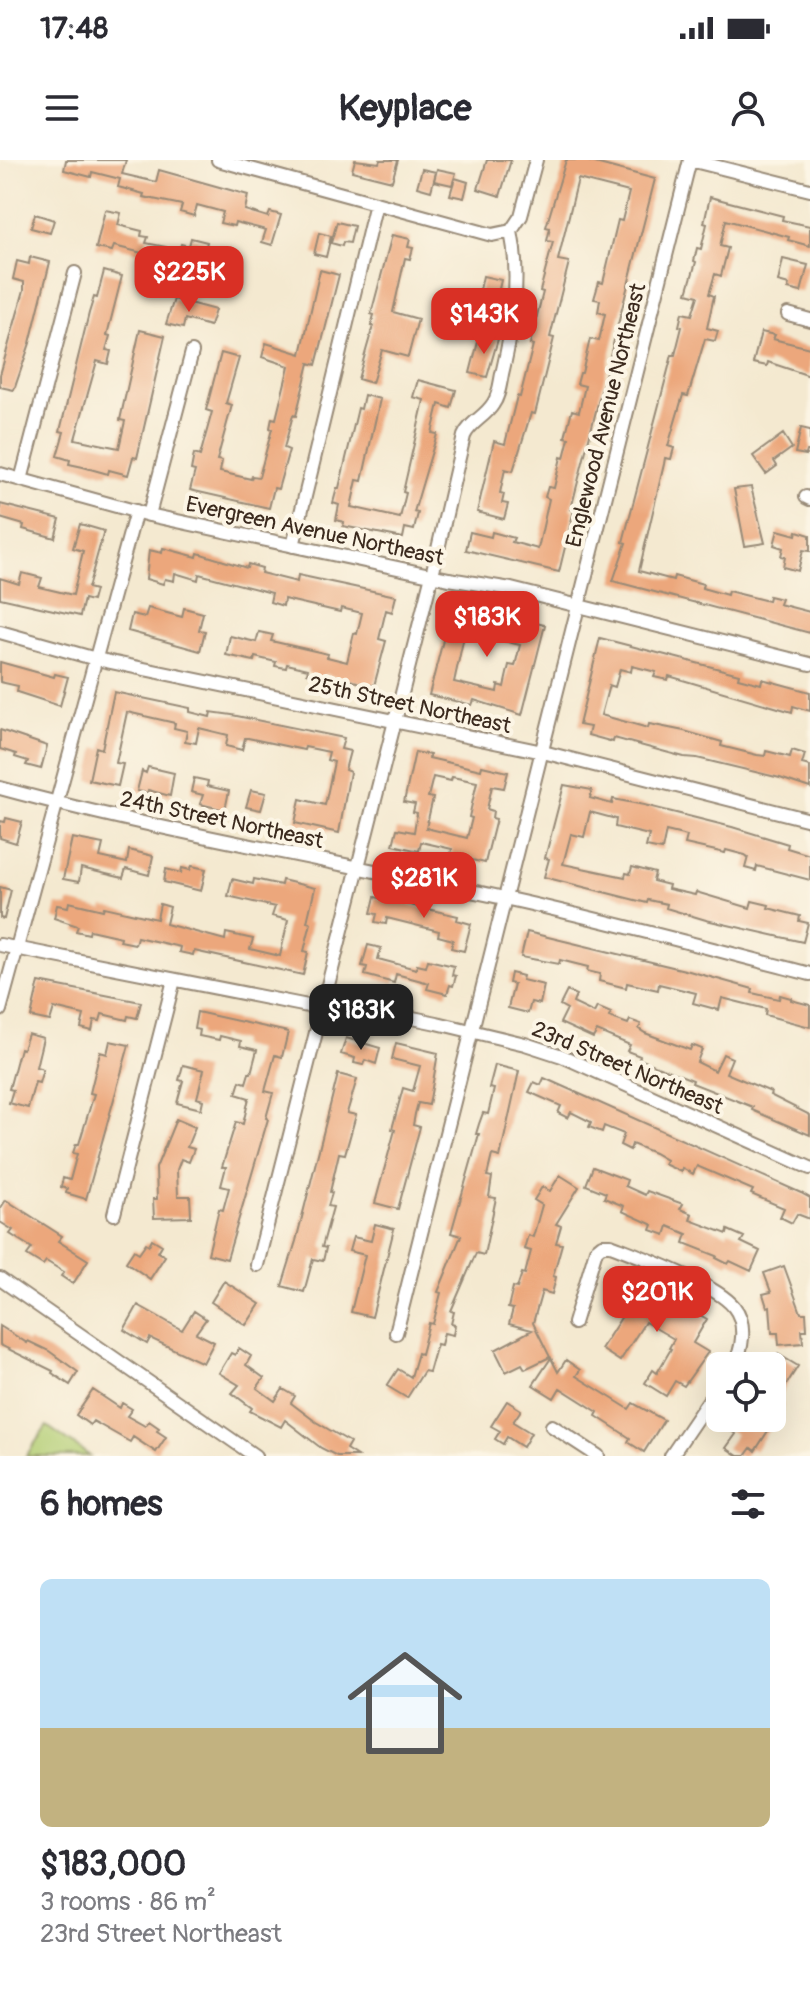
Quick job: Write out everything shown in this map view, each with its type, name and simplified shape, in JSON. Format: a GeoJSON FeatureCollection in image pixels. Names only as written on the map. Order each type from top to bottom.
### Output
{"type":"FeatureCollection","features":[{"type":"Feature","properties":{"kind":"street"},"geometry":{"type":"LineString","coordinates":[[218,160],[492,235],[511,231]]}},
{"type":"Feature","properties":{"kind":"street"},"geometry":{"type":"LineString","coordinates":[[257,1265],[432,575],[464,436],[467,429],[493,405],[512,331],[515,254],[511,231],[521,216],[536,160]]}},
{"type":"Feature","properties":{"kind":"street"},"geometry":{"type":"LineString","coordinates":[[690,160],[810,190]]}},
{"type":"Feature","properties":{"kind":"street","name":"Englewood Avenue Northeast"},"geometry":{"type":"LineString","coordinates":[[396,1333],[690,160]]}},
{"type":"Feature","properties":{"kind":"street"},"geometry":{"type":"LineString","coordinates":[[293,546],[376,203]]}},
{"type":"Feature","properties":{"kind":"street"},"geometry":{"type":"LineString","coordinates":[[21,480],[75,273]]}},
{"type":"Feature","properties":{"kind":"street"},"geometry":{"type":"LineString","coordinates":[[788,314],[810,320]]}},
{"type":"Feature","properties":{"kind":"street"},"geometry":{"type":"LineString","coordinates":[[0,1010],[96,659],[192,352]]}},
{"type":"Feature","properties":{"kind":"street","name":"Evergreen Avenue Northeast"},"geometry":{"type":"LineString","coordinates":[[0,474],[143,513],[577,605],[810,664]]}},
{"type":"Feature","properties":{"kind":"street","name":"25th Street Northeast"},"geometry":{"type":"LineString","coordinates":[[0,632],[96,659],[543,752],[810,820]]}},
{"type":"Feature","properties":{"kind":"street","name":"24th Street Northeast"},"geometry":{"type":"LineString","coordinates":[[0,788],[358,869],[505,898],[810,974]]}},
{"type":"Feature","properties":{"kind":"street","name":"23rd Street Northeast"},"geometry":{"type":"LineString","coordinates":[[0,945],[323,1009],[403,1016],[472,1031],[562,1056],[810,1168]]}},
{"type":"Feature","properties":{"kind":"street"},"geometry":{"type":"LineString","coordinates":[[114,1214],[174,980]]}},
{"type":"Feature","properties":{"kind":"street"},"geometry":{"type":"LineString","coordinates":[[574,1323],[592,1259],[602,1245],[622,1249],[705,1286],[735,1308],[742,1326],[739,1352]]}},
{"type":"Feature","properties":{"kind":"street"},"geometry":{"type":"LineString","coordinates":[[0,1279],[255,1456]]}},
{"type":"Feature","properties":{"kind":"street"},"geometry":{"type":"LineString","coordinates":[[671,1456],[706,1405]]}},
{"type":"Feature","properties":{"kind":"street"},"geometry":{"type":"LineString","coordinates":[[552,1426],[598,1456]]}},
{"type":"Feature","properties":{"kind":"green space"},"geometry":{"type":"Polygon","coordinates":[[[47,1426],[90,1456],[26,1456],[47,1426]]]}},
{"type":"Feature","properties":{"kind":"building"},"geometry":{"type":"Polygon","coordinates":[[[66,160],[126,160],[122,174],[156,182],[159,170],[248,195],[245,210],[268,217],[270,212],[281,215],[272,245],[262,242],[266,230],[235,222],[234,226],[220,223],[223,212],[197,205],[194,216],[180,212],[182,205],[143,197],[144,194],[118,187],[120,179],[92,172],[91,177],[64,170],[66,160]]]}},
{"type":"Feature","properties":{"kind":"building"},"geometry":{"type":"Polygon","coordinates":[[[355,160],[379,163],[380,160],[398,160],[392,181],[352,171],[355,160]]]}},
{"type":"Feature","properties":{"kind":"building"},"geometry":{"type":"Polygon","coordinates":[[[487,160],[511,160],[500,196],[478,189],[487,160]]]}},
{"type":"Feature","properties":{"kind":"building"},"geometry":{"type":"Polygon","coordinates":[[[566,160],[584,160],[655,179],[571,509],[574,510],[559,572],[466,550],[470,532],[491,537],[492,532],[514,538],[512,542],[538,549],[549,499],[545,497],[548,487],[554,488],[561,457],[564,458],[569,438],[565,437],[572,410],[579,412],[585,386],[577,384],[580,373],[590,339],[599,341],[605,314],[598,312],[600,300],[594,299],[599,282],[603,283],[618,220],[622,221],[629,192],[578,179],[558,260],[569,262],[550,337],[554,338],[535,414],[531,413],[513,471],[505,469],[500,493],[504,494],[502,503],[508,504],[504,519],[477,512],[494,441],[505,444],[517,396],[520,397],[543,292],[540,291],[553,242],[547,241],[550,228],[546,227],[566,160]]]}},
{"type":"Feature","properties":{"kind":"building"},"geometry":{"type":"Polygon","coordinates":[[[422,169],[436,172],[431,191],[417,187],[422,169]]]}},
{"type":"Feature","properties":{"kind":"building"},"geometry":{"type":"Polygon","coordinates":[[[437,169],[456,173],[452,185],[434,181],[437,169]]]}},
{"type":"Feature","properties":{"kind":"building"},"geometry":{"type":"Polygon","coordinates":[[[455,178],[468,182],[464,198],[450,195],[455,178]]]}},
{"type":"Feature","properties":{"kind":"building"},"geometry":{"type":"Polygon","coordinates":[[[710,197],[810,226],[810,246],[726,220],[720,246],[728,248],[721,276],[715,274],[709,294],[714,296],[707,328],[718,331],[715,341],[705,339],[688,396],[683,395],[668,446],[674,448],[671,459],[665,458],[639,571],[673,580],[674,576],[727,595],[728,591],[768,601],[769,596],[781,599],[779,604],[810,612],[810,633],[613,581],[626,543],[623,542],[672,355],[675,355],[682,313],[692,315],[698,296],[687,293],[697,248],[701,249],[707,224],[704,223],[710,197]]]}},
{"type":"Feature","properties":{"kind":"building"},"geometry":{"type":"Polygon","coordinates":[[[105,210],[121,213],[118,225],[142,231],[141,236],[148,237],[146,243],[166,247],[162,262],[145,258],[146,254],[114,246],[112,251],[96,248],[105,210]]]}},
{"type":"Feature","properties":{"kind":"building"},"geometry":{"type":"Polygon","coordinates":[[[35,214],[54,220],[50,233],[31,228],[35,214]]]}},
{"type":"Feature","properties":{"kind":"building"},"geometry":{"type":"Polygon","coordinates":[[[337,222],[354,226],[350,243],[343,242],[342,246],[331,243],[337,222]]]}},
{"type":"Feature","properties":{"kind":"building"},"geometry":{"type":"Polygon","coordinates":[[[319,233],[331,236],[326,257],[314,254],[319,233]]]}},
{"type":"Feature","properties":{"kind":"building"},"geometry":{"type":"Polygon","coordinates":[[[392,235],[410,239],[408,247],[413,248],[410,259],[405,258],[393,312],[418,319],[408,357],[382,350],[372,383],[358,379],[373,326],[374,315],[371,314],[392,235]]]}},
{"type":"Feature","properties":{"kind":"building"},"geometry":{"type":"Polygon","coordinates":[[[191,238],[207,242],[205,250],[214,252],[212,262],[178,254],[181,244],[189,246],[191,238]]]}},
{"type":"Feature","properties":{"kind":"building"},"geometry":{"type":"Polygon","coordinates":[[[30,257],[50,262],[30,343],[14,390],[0,387],[0,375],[24,290],[24,282],[13,279],[17,261],[29,264],[30,257]]]}},
{"type":"Feature","properties":{"kind":"building"},"geometry":{"type":"Polygon","coordinates":[[[783,259],[808,265],[801,292],[788,289],[789,285],[778,282],[783,259]]]}},
{"type":"Feature","properties":{"kind":"building"},"geometry":{"type":"Polygon","coordinates":[[[320,270],[339,275],[316,365],[309,363],[296,416],[293,415],[284,448],[289,450],[269,508],[190,490],[195,471],[191,470],[194,454],[200,456],[212,412],[206,410],[221,353],[239,358],[226,403],[232,405],[217,460],[222,461],[220,472],[251,479],[252,476],[259,477],[272,418],[276,419],[289,366],[262,357],[266,343],[301,354],[320,270]]]}},
{"type":"Feature","properties":{"kind":"building"},"geometry":{"type":"Polygon","coordinates":[[[104,271],[122,276],[107,335],[110,336],[106,350],[111,351],[108,364],[97,361],[75,439],[119,448],[125,421],[120,420],[140,330],[165,336],[137,458],[133,457],[128,475],[109,470],[108,474],[69,464],[70,460],[57,456],[64,432],[60,431],[89,313],[94,297],[97,298],[104,271]]]}},
{"type":"Feature","properties":{"kind":"building"},"geometry":{"type":"Polygon","coordinates":[[[483,276],[501,280],[492,321],[474,317],[483,276]]]}},
{"type":"Feature","properties":{"kind":"building"},"geometry":{"type":"Polygon","coordinates":[[[174,299],[215,310],[210,326],[185,319],[183,328],[166,324],[174,299]]]}},
{"type":"Feature","properties":{"kind":"building"},"geometry":{"type":"Polygon","coordinates":[[[761,332],[775,335],[773,339],[810,348],[810,376],[768,362],[767,366],[753,363],[761,332]]]}},
{"type":"Feature","properties":{"kind":"building"},"geometry":{"type":"Polygon","coordinates":[[[480,334],[498,339],[487,377],[470,373],[480,334]]]}},
{"type":"Feature","properties":{"kind":"building"},"geometry":{"type":"Polygon","coordinates":[[[418,380],[456,390],[451,408],[439,404],[432,433],[437,434],[414,512],[418,513],[414,530],[405,528],[403,538],[343,526],[344,522],[336,520],[339,505],[333,503],[364,395],[380,399],[362,481],[357,480],[351,507],[400,518],[424,400],[413,397],[418,380]]]}},
{"type":"Feature","properties":{"kind":"building"},"geometry":{"type":"Polygon","coordinates":[[[801,428],[810,430],[810,451],[806,455],[795,453],[801,428]]]}},
{"type":"Feature","properties":{"kind":"building"},"geometry":{"type":"Polygon","coordinates":[[[783,434],[792,448],[774,461],[777,466],[766,474],[753,456],[783,434]]]}},
{"type":"Feature","properties":{"kind":"building"},"geometry":{"type":"Polygon","coordinates":[[[751,487],[765,543],[745,546],[734,489],[751,487]]]}},
{"type":"Feature","properties":{"kind":"building"},"geometry":{"type":"Polygon","coordinates":[[[0,504],[60,519],[55,538],[23,529],[24,525],[0,518],[0,504]]]}},
{"type":"Feature","properties":{"kind":"building"},"geometry":{"type":"Polygon","coordinates":[[[80,524],[104,531],[88,588],[95,590],[92,601],[84,599],[80,616],[0,598],[0,578],[19,584],[22,573],[42,578],[39,587],[73,595],[83,551],[73,548],[80,524]]]}},
{"type":"Feature","properties":{"kind":"building"},"geometry":{"type":"Polygon","coordinates":[[[778,530],[810,535],[810,551],[803,550],[798,571],[783,567],[783,548],[774,545],[778,530]]]}},
{"type":"Feature","properties":{"kind":"building"},"geometry":{"type":"Polygon","coordinates":[[[163,548],[197,557],[198,553],[247,568],[248,564],[262,568],[261,573],[297,582],[298,575],[396,596],[392,612],[386,610],[379,639],[386,641],[374,686],[307,673],[308,669],[287,664],[286,668],[275,666],[276,662],[255,657],[254,661],[226,655],[230,636],[256,642],[259,632],[273,635],[271,641],[328,654],[327,657],[347,662],[362,613],[341,608],[340,612],[284,599],[283,606],[270,602],[272,593],[199,574],[198,580],[175,573],[174,581],[165,579],[163,584],[146,579],[149,550],[162,553],[163,548]]]}},
{"type":"Feature","properties":{"kind":"building"},"geometry":{"type":"Polygon","coordinates":[[[452,605],[545,625],[522,715],[474,700],[472,705],[429,695],[452,605]],[[466,627],[454,682],[497,692],[498,685],[504,687],[509,665],[515,666],[520,645],[495,639],[496,634],[466,627]]]}},
{"type":"Feature","properties":{"kind":"building"},"geometry":{"type":"Polygon","coordinates":[[[148,608],[182,617],[184,608],[203,613],[199,630],[205,631],[200,651],[128,631],[132,614],[145,617],[148,608]]]}},
{"type":"Feature","properties":{"kind":"building"},"geometry":{"type":"Polygon","coordinates":[[[600,638],[739,674],[738,678],[761,684],[762,679],[810,692],[810,711],[793,706],[792,712],[669,676],[668,680],[654,677],[656,672],[632,666],[631,672],[620,669],[615,687],[609,685],[601,715],[648,728],[649,724],[684,731],[722,742],[721,746],[757,755],[765,756],[766,751],[790,757],[792,750],[805,754],[802,764],[810,766],[810,788],[614,738],[613,742],[588,735],[590,727],[579,725],[600,638]]]}},
{"type":"Feature","properties":{"kind":"building"},"geometry":{"type":"Polygon","coordinates":[[[0,662],[54,677],[55,674],[68,677],[60,706],[17,692],[18,686],[0,682],[0,662]]]}},
{"type":"Feature","properties":{"kind":"building"},"geometry":{"type":"Polygon","coordinates":[[[114,692],[190,708],[190,712],[210,717],[211,712],[232,715],[344,738],[341,749],[350,751],[345,770],[350,772],[339,833],[295,823],[300,799],[325,805],[334,762],[327,760],[329,752],[248,738],[245,738],[242,750],[226,746],[228,735],[199,728],[196,743],[185,741],[187,731],[174,728],[175,723],[127,712],[116,763],[123,764],[118,786],[89,780],[96,747],[102,749],[114,692]]]}},
{"type":"Feature","properties":{"kind":"building"},"geometry":{"type":"Polygon","coordinates":[[[0,730],[47,746],[41,769],[26,765],[28,761],[0,749],[0,730]]]}},
{"type":"Feature","properties":{"kind":"building"},"geometry":{"type":"Polygon","coordinates":[[[415,752],[481,770],[482,766],[508,772],[504,788],[492,786],[487,809],[493,811],[492,818],[496,819],[485,863],[451,855],[452,849],[421,842],[419,851],[393,845],[397,829],[414,832],[415,804],[404,802],[415,752]],[[433,777],[428,797],[433,798],[426,828],[467,838],[477,782],[452,777],[451,781],[433,777]]]}},
{"type":"Feature","properties":{"kind":"building"},"geometry":{"type":"Polygon","coordinates":[[[148,767],[174,773],[170,796],[148,790],[147,793],[137,791],[142,771],[146,773],[148,767]]]}},
{"type":"Feature","properties":{"kind":"building"},"geometry":{"type":"Polygon","coordinates":[[[194,778],[208,781],[207,786],[229,791],[225,810],[200,804],[203,795],[191,792],[194,778]]]}},
{"type":"Feature","properties":{"kind":"building"},"geometry":{"type":"Polygon","coordinates":[[[564,785],[592,790],[590,798],[612,804],[613,799],[732,827],[788,844],[787,848],[810,855],[810,880],[757,866],[756,871],[745,868],[748,857],[745,855],[685,844],[687,836],[666,831],[662,850],[646,847],[649,835],[615,827],[616,819],[590,812],[584,837],[571,834],[563,864],[625,877],[632,867],[655,873],[653,881],[669,885],[668,889],[695,895],[696,892],[750,908],[752,901],[769,905],[768,908],[800,916],[799,921],[808,923],[803,942],[706,920],[666,908],[667,904],[648,900],[647,903],[544,877],[549,859],[545,858],[564,785]]]}},
{"type":"Feature","properties":{"kind":"building"},"geometry":{"type":"Polygon","coordinates":[[[251,790],[266,793],[261,810],[246,807],[251,790]]]}},
{"type":"Feature","properties":{"kind":"building"},"geometry":{"type":"Polygon","coordinates":[[[6,818],[22,822],[16,843],[0,838],[0,821],[5,822],[6,818]]]}},
{"type":"Feature","properties":{"kind":"building"},"geometry":{"type":"Polygon","coordinates":[[[72,838],[103,844],[100,857],[127,863],[129,850],[153,856],[149,875],[126,869],[123,878],[81,868],[79,882],[63,879],[72,838]]]}},
{"type":"Feature","properties":{"kind":"building"},"geometry":{"type":"Polygon","coordinates":[[[192,866],[206,869],[201,891],[164,882],[166,869],[181,873],[182,868],[190,870],[192,866]]]}},
{"type":"Feature","properties":{"kind":"building"},"geometry":{"type":"Polygon","coordinates":[[[232,879],[253,884],[254,879],[281,885],[282,880],[315,888],[307,922],[311,923],[304,951],[308,952],[303,975],[194,951],[193,955],[179,952],[180,947],[137,937],[135,944],[120,941],[121,937],[90,930],[89,934],[76,931],[78,926],[54,918],[57,905],[68,907],[69,902],[157,919],[160,904],[170,907],[166,924],[225,940],[226,933],[253,939],[250,949],[280,956],[288,920],[272,916],[275,907],[228,896],[232,879]]]}},
{"type":"Feature","properties":{"kind":"building"},"geometry":{"type":"Polygon","coordinates":[[[0,887],[11,890],[4,919],[0,918],[0,887]]]}},
{"type":"Feature","properties":{"kind":"building"},"geometry":{"type":"Polygon","coordinates":[[[375,897],[458,916],[457,920],[471,924],[464,951],[451,948],[453,940],[438,936],[439,931],[387,918],[386,924],[375,922],[377,914],[371,913],[375,897]]]}},
{"type":"Feature","properties":{"kind":"building"},"geometry":{"type":"Polygon","coordinates":[[[527,932],[689,971],[753,989],[752,993],[779,999],[780,995],[791,998],[810,1005],[810,1027],[765,1015],[766,1009],[722,998],[719,1010],[693,1003],[696,993],[659,984],[658,990],[627,983],[626,988],[599,981],[600,974],[587,971],[588,967],[560,960],[559,964],[521,957],[527,932]]]}},
{"type":"Feature","properties":{"kind":"building"},"geometry":{"type":"Polygon","coordinates":[[[368,945],[381,948],[378,959],[416,969],[417,965],[426,967],[428,960],[454,966],[452,975],[456,976],[453,986],[450,985],[447,994],[427,989],[429,983],[396,974],[394,983],[365,975],[367,967],[362,966],[368,945]]]}},
{"type":"Feature","properties":{"kind":"building"},"geometry":{"type":"Polygon","coordinates":[[[511,973],[523,976],[522,980],[544,985],[540,1004],[531,1002],[528,1013],[508,1008],[514,984],[509,983],[511,973]]]}},
{"type":"Feature","properties":{"kind":"building"},"geometry":{"type":"Polygon","coordinates":[[[39,982],[141,1002],[137,1018],[128,1016],[127,1020],[102,1014],[100,1021],[94,1020],[92,1031],[81,1028],[84,1015],[54,1008],[50,1021],[31,1017],[39,982]]]}},
{"type":"Feature","properties":{"kind":"building"},"geometry":{"type":"Polygon","coordinates":[[[567,991],[576,995],[573,1003],[594,1013],[597,1007],[611,1013],[609,1017],[628,1024],[630,1020],[641,1024],[639,1029],[645,1033],[690,1050],[692,1045],[702,1049],[697,1062],[715,1071],[723,1054],[732,1058],[726,1073],[771,1092],[770,1095],[810,1115],[810,1135],[752,1110],[753,1107],[692,1083],[693,1080],[639,1059],[640,1056],[627,1051],[630,1045],[597,1031],[593,1038],[560,1023],[567,1009],[560,1005],[567,991]]]}},
{"type":"Feature","properties":{"kind":"building"},"geometry":{"type":"Polygon","coordinates":[[[197,1012],[288,1032],[282,1057],[275,1055],[265,1091],[273,1093],[268,1119],[227,1259],[208,1254],[219,1209],[223,1210],[229,1188],[221,1186],[226,1167],[222,1167],[236,1122],[243,1124],[249,1098],[236,1094],[240,1081],[246,1083],[251,1073],[257,1050],[240,1046],[241,1041],[220,1036],[219,1040],[199,1036],[200,1030],[194,1029],[197,1012]]]}},
{"type":"Feature","properties":{"kind":"building"},"geometry":{"type":"Polygon","coordinates":[[[28,1034],[43,1038],[36,1067],[43,1069],[39,1083],[35,1082],[28,1108],[9,1103],[13,1090],[9,1089],[20,1048],[23,1049],[28,1034]]]}},
{"type":"Feature","properties":{"kind":"building"},"geometry":{"type":"Polygon","coordinates":[[[346,1038],[380,1048],[376,1064],[365,1060],[363,1065],[354,1063],[355,1058],[341,1054],[346,1038]]]}},
{"type":"Feature","properties":{"kind":"building"},"geometry":{"type":"Polygon","coordinates":[[[110,1041],[129,1045],[86,1199],[66,1193],[67,1189],[61,1187],[63,1178],[70,1180],[77,1154],[73,1153],[76,1144],[79,1144],[94,1094],[90,1093],[100,1052],[107,1054],[110,1041]]]}},
{"type":"Feature","properties":{"kind":"building"},"geometry":{"type":"Polygon","coordinates":[[[396,1043],[438,1053],[429,1105],[418,1103],[415,1114],[413,1125],[420,1127],[398,1209],[375,1203],[403,1088],[413,1091],[420,1066],[392,1059],[396,1043]]]}},
{"type":"Feature","properties":{"kind":"building"},"geometry":{"type":"Polygon","coordinates":[[[183,1065],[204,1070],[197,1098],[203,1100],[201,1109],[177,1103],[183,1081],[179,1080],[183,1065]]]}},
{"type":"Feature","properties":{"kind":"building"},"geometry":{"type":"Polygon","coordinates":[[[495,1065],[519,1071],[500,1157],[492,1155],[487,1176],[492,1177],[489,1197],[496,1198],[484,1255],[476,1253],[451,1311],[454,1312],[451,1324],[455,1325],[453,1335],[444,1333],[441,1345],[437,1344],[429,1372],[424,1371],[407,1398],[387,1386],[398,1369],[411,1377],[429,1323],[433,1324],[441,1293],[438,1292],[461,1236],[451,1233],[479,1134],[476,1134],[479,1124],[483,1113],[488,1114],[494,1089],[489,1088],[495,1065]]]}},
{"type":"Feature","properties":{"kind":"building"},"geometry":{"type":"Polygon","coordinates":[[[338,1074],[357,1079],[347,1113],[356,1115],[345,1154],[339,1153],[330,1192],[328,1206],[333,1207],[322,1247],[326,1248],[323,1261],[313,1259],[304,1292],[282,1286],[338,1074]]]}},
{"type":"Feature","properties":{"kind":"building"},"geometry":{"type":"Polygon","coordinates":[[[544,1078],[801,1193],[810,1198],[810,1219],[797,1214],[792,1223],[780,1217],[784,1208],[751,1194],[753,1190],[697,1166],[693,1174],[682,1168],[681,1172],[664,1164],[666,1160],[654,1153],[632,1144],[630,1150],[620,1145],[624,1134],[604,1126],[602,1132],[589,1127],[591,1122],[571,1112],[568,1118],[558,1113],[561,1106],[529,1092],[534,1082],[541,1085],[544,1078]]]}},
{"type":"Feature","properties":{"kind":"building"},"geometry":{"type":"Polygon","coordinates":[[[176,1119],[195,1127],[187,1147],[194,1149],[189,1162],[181,1159],[177,1170],[178,1196],[190,1196],[191,1217],[154,1218],[156,1168],[176,1119]]]}},
{"type":"Feature","properties":{"kind":"building"},"geometry":{"type":"Polygon","coordinates":[[[593,1167],[627,1180],[625,1186],[645,1195],[647,1191],[683,1204],[680,1209],[692,1214],[690,1220],[744,1237],[741,1242],[760,1251],[751,1271],[730,1261],[728,1264],[717,1256],[684,1243],[687,1234],[668,1226],[665,1235],[651,1230],[653,1225],[622,1211],[624,1206],[604,1198],[606,1193],[586,1185],[593,1167]]]}},
{"type":"Feature","properties":{"kind":"building"},"geometry":{"type":"Polygon","coordinates":[[[560,1175],[579,1187],[556,1224],[561,1226],[556,1243],[562,1244],[553,1276],[556,1277],[552,1294],[542,1291],[533,1323],[550,1357],[525,1369],[522,1364],[506,1372],[495,1350],[532,1330],[509,1324],[513,1309],[508,1308],[513,1287],[517,1288],[522,1273],[525,1274],[531,1251],[524,1249],[528,1235],[533,1237],[542,1205],[534,1200],[542,1187],[550,1191],[560,1175]]]}},
{"type":"Feature","properties":{"kind":"building"},"geometry":{"type":"Polygon","coordinates":[[[6,1200],[62,1236],[58,1241],[88,1260],[73,1284],[61,1276],[64,1272],[46,1261],[43,1265],[27,1255],[32,1248],[10,1234],[13,1230],[0,1222],[0,1209],[6,1200]]]}},
{"type":"Feature","properties":{"kind":"building"},"geometry":{"type":"Polygon","coordinates":[[[375,1224],[394,1229],[372,1317],[351,1312],[365,1255],[349,1251],[353,1237],[371,1241],[375,1224]]]}},
{"type":"Feature","properties":{"kind":"building"},"geometry":{"type":"Polygon","coordinates":[[[152,1239],[162,1245],[158,1252],[165,1256],[150,1279],[126,1262],[134,1250],[139,1253],[152,1239]]]}},
{"type":"Feature","properties":{"kind":"building"},"geometry":{"type":"Polygon","coordinates":[[[784,1266],[801,1313],[806,1313],[807,1330],[802,1330],[803,1343],[779,1345],[778,1333],[772,1333],[770,1306],[767,1307],[763,1294],[771,1292],[764,1273],[784,1266]]]}},
{"type":"Feature","properties":{"kind":"building"},"geometry":{"type":"Polygon","coordinates":[[[224,1281],[260,1304],[246,1325],[211,1302],[224,1281]]]}},
{"type":"Feature","properties":{"kind":"building"},"geometry":{"type":"Polygon","coordinates":[[[627,1281],[707,1319],[693,1343],[708,1352],[684,1386],[675,1381],[666,1396],[645,1383],[653,1370],[657,1373],[674,1339],[645,1322],[620,1361],[601,1349],[624,1313],[609,1304],[619,1285],[623,1288],[627,1281]]]}},
{"type":"Feature","properties":{"kind":"building"},"geometry":{"type":"Polygon","coordinates":[[[138,1305],[182,1330],[194,1311],[206,1319],[196,1333],[214,1342],[203,1363],[150,1338],[147,1344],[124,1330],[138,1305]]]}},
{"type":"Feature","properties":{"kind":"building"},"geometry":{"type":"Polygon","coordinates":[[[0,1326],[27,1343],[49,1351],[78,1372],[70,1385],[53,1371],[0,1345],[0,1326]]]}},
{"type":"Feature","properties":{"kind":"building"},"geometry":{"type":"Polygon","coordinates":[[[239,1348],[251,1356],[246,1365],[264,1378],[257,1388],[275,1401],[283,1389],[295,1396],[291,1403],[350,1442],[346,1449],[357,1456],[337,1456],[321,1448],[285,1420],[281,1427],[250,1411],[252,1408],[232,1393],[239,1385],[219,1373],[231,1353],[235,1355],[239,1348]]]}},
{"type":"Feature","properties":{"kind":"building"},"geometry":{"type":"Polygon","coordinates":[[[551,1358],[558,1372],[566,1360],[580,1370],[576,1376],[629,1409],[633,1403],[664,1420],[644,1452],[628,1442],[630,1438],[596,1416],[598,1412],[560,1388],[554,1398],[533,1385],[551,1358]]]}},
{"type":"Feature","properties":{"kind":"building"},"geometry":{"type":"Polygon","coordinates":[[[786,1359],[798,1366],[786,1385],[786,1359]]]}},
{"type":"Feature","properties":{"kind":"building"},"geometry":{"type":"Polygon","coordinates":[[[93,1390],[120,1408],[122,1403],[132,1409],[127,1416],[145,1426],[149,1421],[159,1428],[157,1431],[166,1437],[156,1452],[133,1437],[130,1442],[93,1421],[90,1425],[76,1415],[93,1390]]]}},
{"type":"Feature","properties":{"kind":"building"},"geometry":{"type":"Polygon","coordinates":[[[507,1401],[521,1410],[513,1422],[531,1433],[523,1447],[507,1437],[503,1444],[495,1439],[500,1431],[491,1426],[507,1401]]]}},
{"type":"Feature","properties":{"kind":"building"},"geometry":{"type":"Polygon","coordinates":[[[732,1432],[767,1432],[755,1451],[751,1448],[745,1456],[738,1456],[726,1448],[736,1434],[732,1432]]]}}]}
